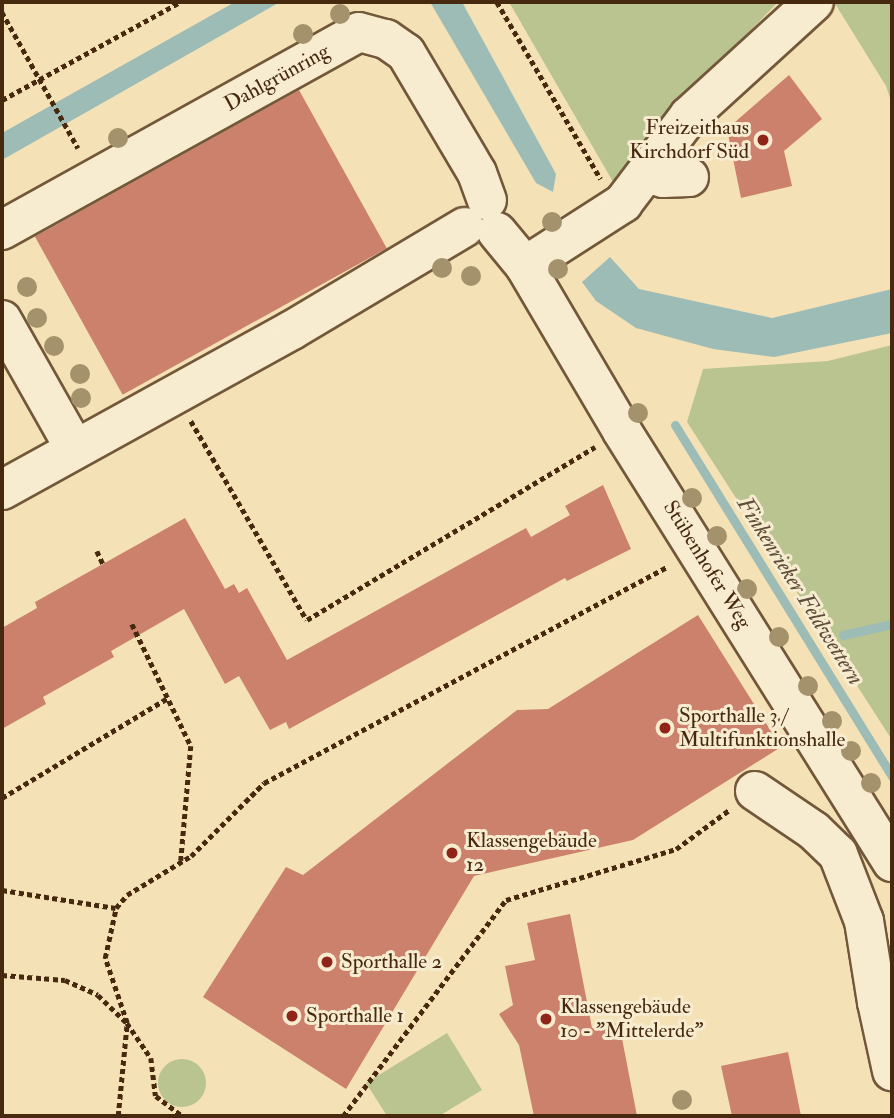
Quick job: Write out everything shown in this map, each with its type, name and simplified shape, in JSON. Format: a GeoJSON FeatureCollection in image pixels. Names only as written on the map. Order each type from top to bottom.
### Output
{"type":"FeatureCollection","features":[{"type":"Feature","properties":{"kind":"street"},"geometry":{"type":"LineString","coordinates":[[525,266],[617,207],[689,116],[814,2]]}},
{"type":"Feature","properties":{"kind":"street","name":"Dahlgrünring"},"geometry":{"type":"LineString","coordinates":[[2,230],[359,32],[386,38],[406,53],[477,173],[483,220]]}},
{"type":"Feature","properties":{"kind":"street"},"geometry":{"type":"LineString","coordinates":[[646,173],[663,178],[689,177]]}},
{"type":"Feature","properties":{"kind":"street"},"geometry":{"type":"LineString","coordinates":[[2,490],[483,220]]}},
{"type":"Feature","properties":{"kind":"street","name":"Stübenhofer Weg"},"geometry":{"type":"LineString","coordinates":[[483,220],[525,266],[622,431],[892,862]]}},
{"type":"Feature","properties":{"kind":"street"},"geometry":{"type":"LineString","coordinates":[[2,320],[75,449]]}},
{"type":"Feature","properties":{"kind":"street"},"geometry":{"type":"LineString","coordinates":[[755,792],[814,831],[838,854],[864,921],[884,1000],[892,1071]]}},
{"type":"Feature","properties":{"kind":"path"},"geometry":{"type":"LineString","coordinates":[[2,100],[180,2]]}},
{"type":"Feature","properties":{"kind":"path"},"geometry":{"type":"LineString","coordinates":[[497,2],[617,207]]}},
{"type":"Feature","properties":{"kind":"path"},"geometry":{"type":"LineString","coordinates":[[2,12],[78,148]]}},
{"type":"Feature","properties":{"kind":"path"},"geometry":{"type":"LineString","coordinates":[[175,393],[307,620],[622,431]]}},
{"type":"Feature","properties":{"kind":"path"},"geometry":{"type":"LineString","coordinates":[[118,1116],[127,1023],[105,958],[116,908],[127,895],[181,862],[264,783],[698,550]]}},
{"type":"Feature","properties":{"kind":"path"},"geometry":{"type":"LineString","coordinates":[[97,551],[103,564]]}},
{"type":"Feature","properties":{"kind":"path"},"geometry":{"type":"LineString","coordinates":[[132,624],[191,746],[181,862]]}},
{"type":"Feature","properties":{"kind":"path"},"geometry":{"type":"LineString","coordinates":[[2,798],[168,698]]}},
{"type":"Feature","properties":{"kind":"path"},"geometry":{"type":"LineString","coordinates":[[343,1116],[506,900],[676,849],[755,792]]}},
{"type":"Feature","properties":{"kind":"path"},"geometry":{"type":"LineString","coordinates":[[2,890],[116,908]]}},
{"type":"Feature","properties":{"kind":"path"},"geometry":{"type":"LineString","coordinates":[[2,975],[65,980],[98,995],[127,1023],[151,1058],[156,1097],[183,1116]]}},
{"type":"Feature","properties":{"kind":"green space"},"geometry":{"type":"Polygon","coordinates":[[[509,2],[778,2],[666,117],[616,187],[509,2]]]}},
{"type":"Feature","properties":{"kind":"green space"},"geometry":{"type":"Polygon","coordinates":[[[834,2],[892,2],[892,104],[886,86],[834,2]]]}},
{"type":"Feature","properties":{"kind":"green space"},"geometry":{"type":"Polygon","coordinates":[[[892,345],[892,740],[687,422],[703,369],[828,361],[892,345]]]}},
{"type":"Feature","properties":{"kind":"green space"},"geometry":{"type":"Polygon","coordinates":[[[447,1033],[482,1090],[439,1116],[387,1116],[366,1083],[447,1033]]]}},
{"type":"Feature","properties":{"kind":"green space"},"geometry":{"type":"Polygon","coordinates":[[[182,1059],[199,1066],[206,1083],[199,1100],[182,1107],[165,1100],[158,1083],[165,1066],[182,1059]]]}},
{"type":"Feature","properties":{"kind":"water"},"geometry":{"type":"Polygon","coordinates":[[[235,2],[280,2],[2,160],[2,133],[235,2]]]}},
{"type":"Feature","properties":{"kind":"water"},"geometry":{"type":"Polygon","coordinates":[[[430,2],[462,2],[556,174],[553,192],[536,183],[430,2]]]}},
{"type":"Feature","properties":{"kind":"water"},"geometry":{"type":"Polygon","coordinates":[[[610,257],[639,289],[772,318],[892,289],[892,333],[774,357],[713,349],[636,328],[596,301],[582,282],[610,257]]]}},
{"type":"Feature","properties":{"kind":"building","name":"Freizeithaus Kirchdorf Süd"},"geometry":{"type":"Polygon","coordinates":[[[789,75],[822,119],[784,151],[792,186],[741,198],[727,129],[789,75]]]}},
{"type":"Feature","properties":{"kind":"building"},"geometry":{"type":"Polygon","coordinates":[[[299,90],[387,248],[123,395],[35,236],[299,90]]]}},
{"type":"Feature","properties":{"kind":"building"},"geometry":{"type":"Polygon","coordinates":[[[603,485],[631,549],[567,581],[565,578],[289,729],[286,722],[270,730],[239,676],[225,684],[184,609],[111,651],[114,657],[43,697],[46,704],[2,729],[2,628],[37,608],[35,602],[185,518],[225,589],[234,584],[239,593],[247,588],[287,660],[526,528],[531,537],[570,515],[565,506],[603,485]]]}},
{"type":"Feature","properties":{"kind":"building"},"geometry":{"type":"Polygon","coordinates":[[[698,615],[781,747],[633,840],[474,876],[346,1089],[203,997],[286,867],[303,875],[517,710],[548,709],[698,615]]]}},
{"type":"Feature","properties":{"kind":"building","name":"Klassengebäude 10 - \"Mittelerde\""},"geometry":{"type":"Polygon","coordinates":[[[570,914],[592,1028],[619,1023],[637,1116],[534,1116],[519,1045],[499,1014],[513,1005],[505,966],[535,960],[527,923],[570,914]]]}},
{"type":"Feature","properties":{"kind":"building"},"geometry":{"type":"Polygon","coordinates":[[[788,1052],[801,1116],[732,1116],[721,1066],[788,1052]]]}},
{"type":"Feature","properties":{"kind":"waterway","name":"Finkenrieker Feldwettern"},"geometry":{"type":"LineString","coordinates":[[675,425],[892,777]]}},
{"type":"Feature","properties":{"kind":"waterway"},"geometry":{"type":"LineString","coordinates":[[843,635],[892,624]]}},
{"type":"Feature","properties":{"kind":"place","name":"Freizeithaus Kirchdorf Süd"},"geometry":{"type":"Point","coordinates":[763,140]}},
{"type":"Feature","properties":{"kind":"place","name":"Sporthalle 3 / Multifunktionshalle"},"geometry":{"type":"Point","coordinates":[665,728]}},
{"type":"Feature","properties":{"kind":"place","name":"Klassengebäude 12"},"geometry":{"type":"Point","coordinates":[452,853]}},
{"type":"Feature","properties":{"kind":"place","name":"Sporthalle 2"},"geometry":{"type":"Point","coordinates":[327,962]}},
{"type":"Feature","properties":{"kind":"place","name":"Sporthalle 1"},"geometry":{"type":"Point","coordinates":[292,1016]}},
{"type":"Feature","properties":{"kind":"place","name":"Klassengebäude 10 - \"Mittelerde\""},"geometry":{"type":"Point","coordinates":[546,1019]}}]}
